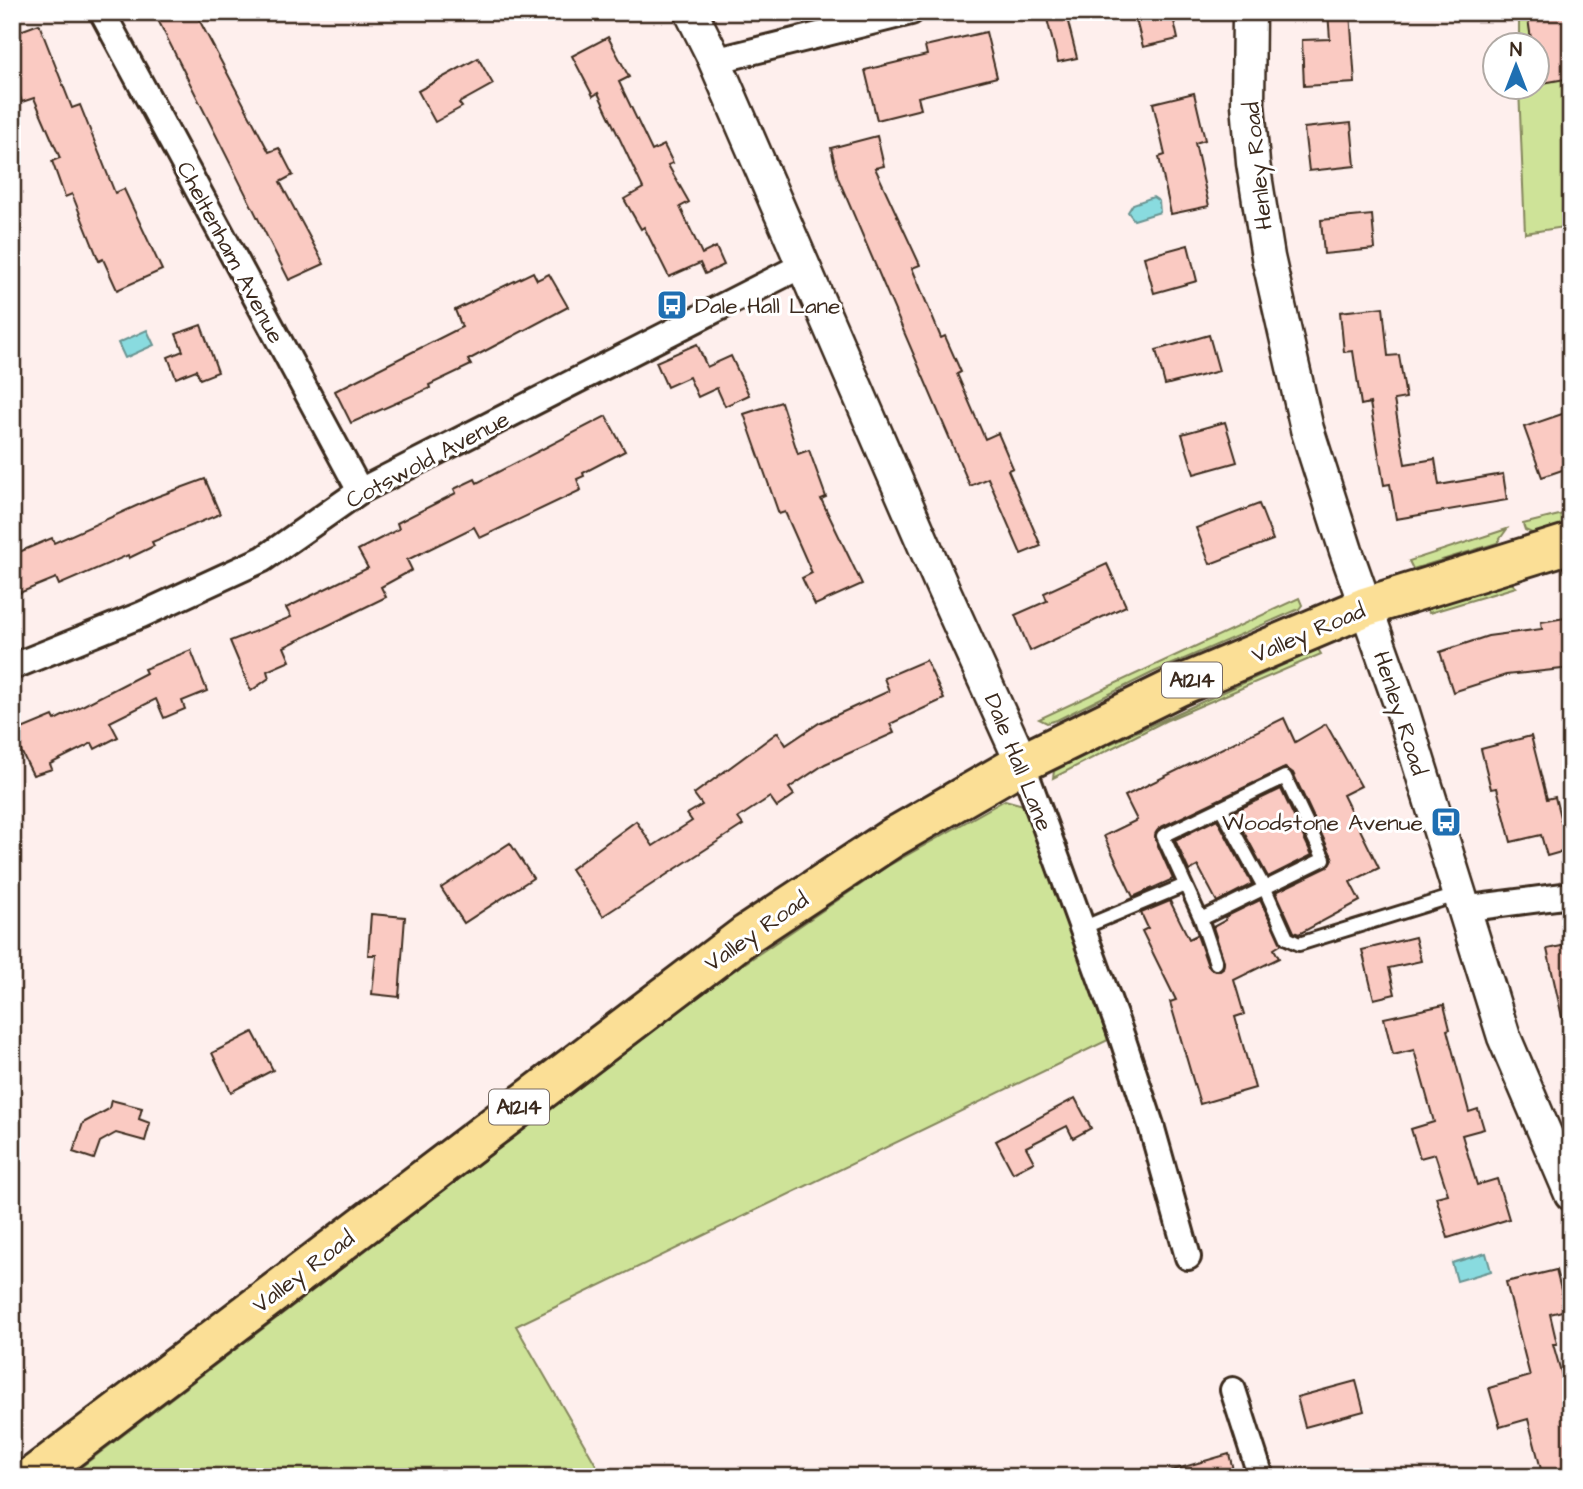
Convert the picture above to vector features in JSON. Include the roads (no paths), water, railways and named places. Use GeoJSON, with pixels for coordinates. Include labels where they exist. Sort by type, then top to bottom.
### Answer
{"type":"FeatureCollection","features":[{"type":"Feature","properties":{"kind":"main road","name":"Valley Road"},"geometry":{"type":"LineString","coordinates":[[32,1477],[747,934],[892,838],[1022,763],[1179,686],[1365,607],[1571,543]]}},
{"type":"Feature","properties":{"kind":"street","name":"Cheltenham Avenue"},"geometry":{"type":"LineString","coordinates":[[102,12],[360,491]]}},
{"type":"Feature","properties":{"kind":"street","name":"Dale Hall Lane"},"geometry":{"type":"LineString","coordinates":[[691,12],[715,61],[1022,763],[1151,1125],[1188,1257]]}},
{"type":"Feature","properties":{"kind":"street"},"geometry":{"type":"LineString","coordinates":[[715,61],[911,12]]}},
{"type":"Feature","properties":{"kind":"street","name":"Henley Road"},"geometry":{"type":"LineString","coordinates":[[1249,12],[1250,128],[1268,257],[1307,429],[1365,607],[1402,709],[1504,1037],[1571,1194]]}},
{"type":"Feature","properties":{"kind":"street","name":"Cotswold Avenue"},"geometry":{"type":"LineString","coordinates":[[12,667],[141,615],[263,559],[360,491],[803,265]]}},
{"type":"Feature","properties":{"kind":"street"},"geometry":{"type":"LineString","coordinates":[[1460,902],[1571,895]]}},
{"type":"Feature","properties":{"kind":"street"},"geometry":{"type":"LineString","coordinates":[[1233,1390],[1261,1477]]}},
{"type":"Feature","properties":{"kind":"lane"},"geometry":{"type":"LineString","coordinates":[[1202,919],[1324,859],[1285,777],[1163,836],[1202,919],[1216,963]]}},
{"type":"Feature","properties":{"kind":"lane"},"geometry":{"type":"LineString","coordinates":[[1221,808],[1265,889],[1287,938],[1298,944],[1460,902]]}},
{"type":"Feature","properties":{"kind":"lane"},"geometry":{"type":"LineString","coordinates":[[1082,928],[1185,885]]}},
{"type":"Feature","properties":{"kind":"water"},"geometry":{"type":"Polygon","coordinates":[[[1153,197],[1159,201],[1160,212],[1134,220],[1128,212],[1133,204],[1153,197]]]}},
{"type":"Feature","properties":{"kind":"water"},"geometry":{"type":"Polygon","coordinates":[[[147,330],[154,345],[125,358],[118,343],[147,330]]]}},
{"type":"Feature","properties":{"kind":"water"},"geometry":{"type":"Polygon","coordinates":[[[1486,1253],[1491,1271],[1457,1281],[1452,1263],[1486,1253]]]}},
{"type":"Feature","properties":{"kind":"place","name":"Dale Hall Lane"},"geometry":{"type":"Point","coordinates":[672,305]}},
{"type":"Feature","properties":{"kind":"place","name":"Woodstone Avenue"},"geometry":{"type":"Point","coordinates":[1446,822]}}]}
